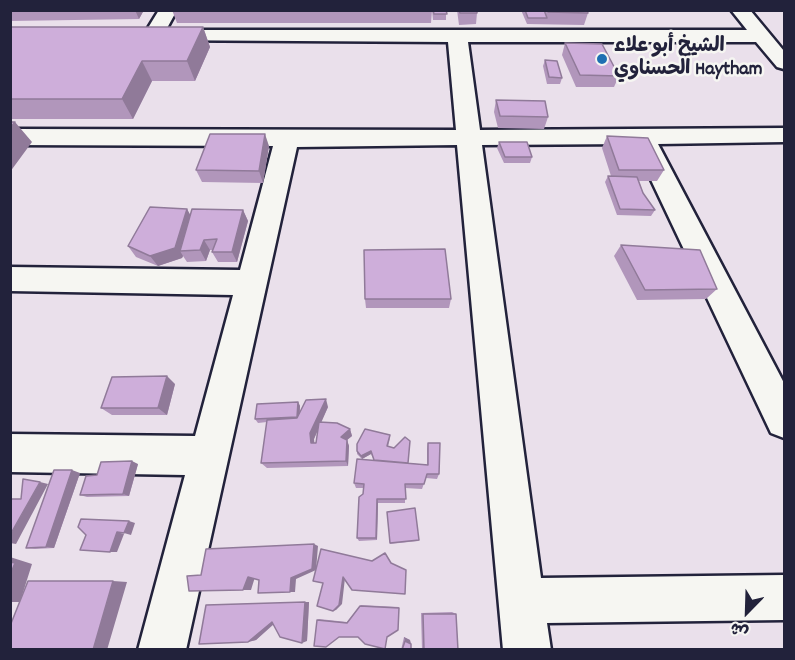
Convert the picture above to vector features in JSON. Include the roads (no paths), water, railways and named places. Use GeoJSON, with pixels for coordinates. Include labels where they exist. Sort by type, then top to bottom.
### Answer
{"type":"FeatureCollection","features":[{"type":"Feature","properties":{"kind":"street"},"geometry":{"type":"LineString","coordinates":[[153,36],[168,10]]}},
{"type":"Feature","properties":{"kind":"street"},"geometry":{"type":"LineString","coordinates":[[740,10],[784,63]]}},
{"type":"Feature","properties":{"kind":"street"},"geometry":{"type":"LineString","coordinates":[[762,10],[784,35]]}},
{"type":"Feature","properties":{"kind":"street"},"geometry":{"type":"LineString","coordinates":[[129,36],[457,36],[591,27],[762,36]]}},
{"type":"Feature","properties":{"kind":"street"},"geometry":{"type":"LineString","coordinates":[[457,36],[527,650]]}},
{"type":"Feature","properties":{"kind":"street"},"geometry":{"type":"LineString","coordinates":[[10,137],[287,139],[784,135]]}},
{"type":"Feature","properties":{"kind":"street"},"geometry":{"type":"LineString","coordinates":[[642,136],[784,420]]}},
{"type":"Feature","properties":{"kind":"street"},"geometry":{"type":"LineString","coordinates":[[162,650],[287,139]]}},
{"type":"Feature","properties":{"kind":"street"},"geometry":{"type":"LineString","coordinates":[[10,279],[251,283]]}},
{"type":"Feature","properties":{"kind":"street"},"geometry":{"type":"LineString","coordinates":[[10,453],[209,456]]}},
{"type":"Feature","properties":{"kind":"street"},"geometry":{"type":"LineString","coordinates":[[521,601],[784,598]]}},
{"type":"Feature","properties":{"kind":"place","name":"الشيخ أبو علاء الحسناوي Haytham"},"geometry":{"type":"Point","coordinates":[602,59]}}]}
